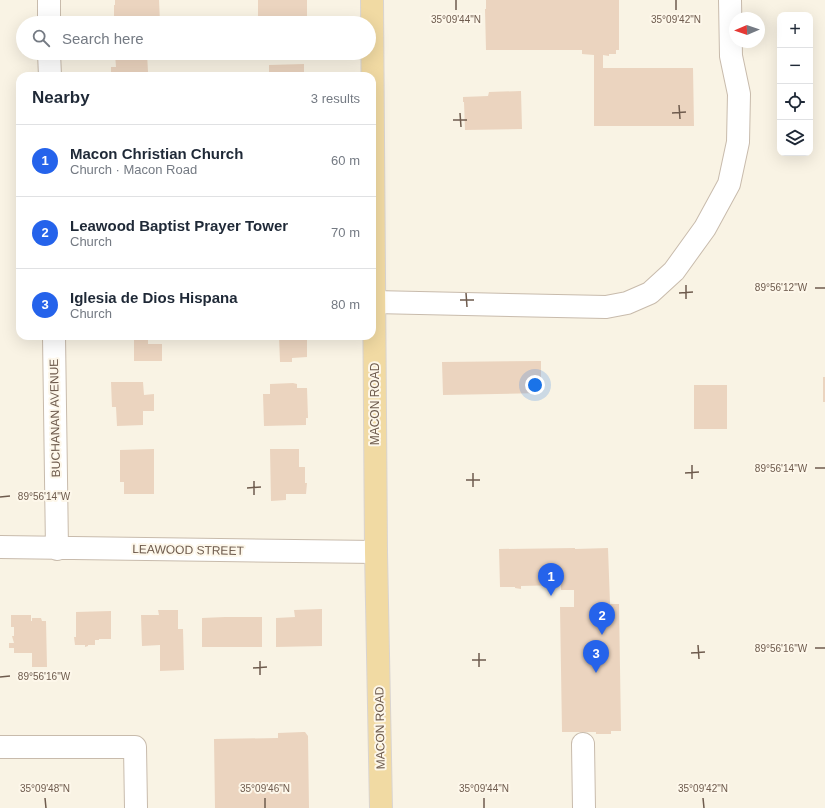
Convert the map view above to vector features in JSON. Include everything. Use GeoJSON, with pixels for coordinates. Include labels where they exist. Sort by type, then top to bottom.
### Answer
{"type":"FeatureCollection","features":[{"type":"Feature","properties":{"kind":"main road","name":"MACON ROAD"},"geometry":{"type":"LineString","coordinates":[[372,0],[372,16]]}},
{"type":"Feature","properties":{"kind":"main road","name":"MACON ROAD"},"geometry":{"type":"LineString","coordinates":[[372,60],[372,72]]}},
{"type":"Feature","properties":{"kind":"main road","name":"MACON ROAD"},"geometry":{"type":"LineString","coordinates":[[374,340],[376,552],[381,808]]}},
{"type":"Feature","properties":{"kind":"street"},"geometry":{"type":"LineString","coordinates":[[49,0],[49,16]]}},
{"type":"Feature","properties":{"kind":"street"},"geometry":{"type":"LineString","coordinates":[[376,302],[606,307],[627,303],[650,294],[674,271],[705,228],[729,184],[738,142],[739,94],[732,56],[730,0]]}},
{"type":"Feature","properties":{"kind":"street"},"geometry":{"type":"LineString","coordinates":[[49,60],[50,72]]}},
{"type":"Feature","properties":{"kind":"street","name":"BUCHANAN AVENUE"},"geometry":{"type":"LineString","coordinates":[[54,340],[57,549]]}},
{"type":"Feature","properties":{"kind":"street","name":"LEAWOOD STREET"},"geometry":{"type":"LineString","coordinates":[[0,547],[57,549],[376,552]]}},
{"type":"Feature","properties":{"kind":"street"},"geometry":{"type":"LineString","coordinates":[[583,744],[584,808]]}},
{"type":"Feature","properties":{"kind":"street"},"geometry":{"type":"LineString","coordinates":[[0,747],[135,747],[136,808]]}},
{"type":"Feature","properties":{"kind":"building"},"geometry":{"type":"Polygon","coordinates":[[[115,0],[159,0],[160,16],[114,16],[115,0]]]}},
{"type":"Feature","properties":{"kind":"building"},"geometry":{"type":"Polygon","coordinates":[[[258,0],[307,0],[307,16],[258,16],[258,0]]]}},
{"type":"Feature","properties":{"kind":"building"},"geometry":{"type":"Polygon","coordinates":[[[486,0],[619,0],[619,50],[616,50],[616,54],[609,54],[609,56],[603,55],[603,68],[693,68],[694,126],[594,126],[594,55],[582,54],[582,50],[486,50],[486,0]]]}},
{"type":"Feature","properties":{"kind":"building"},"geometry":{"type":"Polygon","coordinates":[[[115,60],[147,60],[148,72],[111,72],[111,67],[116,67],[115,60]]]}},
{"type":"Feature","properties":{"kind":"building"},"geometry":{"type":"Polygon","coordinates":[[[304,64],[304,72],[269,72],[269,65],[304,64]]]}},
{"type":"Feature","properties":{"kind":"building"},"geometry":{"type":"Polygon","coordinates":[[[521,91],[522,129],[465,130],[463,97],[488,96],[489,92],[521,91]]]}},
{"type":"Feature","properties":{"kind":"building"},"geometry":{"type":"Polygon","coordinates":[[[134,340],[148,340],[148,344],[162,344],[162,361],[134,361],[134,340]]]}},
{"type":"Feature","properties":{"kind":"building"},"geometry":{"type":"Polygon","coordinates":[[[279,340],[307,340],[307,357],[292,358],[292,362],[280,362],[279,340]]]}},
{"type":"Feature","properties":{"kind":"building"},"geometry":{"type":"Polygon","coordinates":[[[541,361],[541,393],[443,395],[442,362],[541,361]]]}},
{"type":"Feature","properties":{"kind":"building"},"geometry":{"type":"Polygon","coordinates":[[[823,377],[825,377],[825,402],[823,402],[823,377]]]}},
{"type":"Feature","properties":{"kind":"building"},"geometry":{"type":"Polygon","coordinates":[[[111,382],[143,382],[144,395],[154,394],[154,411],[143,411],[143,425],[117,426],[116,407],[112,407],[111,382]]]}},
{"type":"Feature","properties":{"kind":"building"},"geometry":{"type":"Polygon","coordinates":[[[270,384],[297,384],[297,388],[307,388],[308,418],[306,418],[306,425],[264,426],[263,394],[270,394],[270,384]]]}},
{"type":"Feature","properties":{"kind":"building"},"geometry":{"type":"Polygon","coordinates":[[[694,385],[727,385],[727,429],[694,429],[694,385]]]}},
{"type":"Feature","properties":{"kind":"building"},"geometry":{"type":"Polygon","coordinates":[[[154,449],[154,494],[124,494],[124,482],[120,482],[120,450],[154,449]]]}},
{"type":"Feature","properties":{"kind":"building"},"geometry":{"type":"Polygon","coordinates":[[[270,449],[299,449],[299,467],[305,467],[305,483],[307,483],[306,494],[286,494],[286,500],[271,501],[270,449]]]}},
{"type":"Feature","properties":{"kind":"building"},"geometry":{"type":"Polygon","coordinates":[[[608,548],[610,604],[619,604],[621,731],[611,731],[611,734],[596,734],[596,732],[562,732],[560,607],[574,607],[574,590],[561,590],[561,585],[521,586],[521,589],[515,587],[500,587],[499,549],[608,548]]]}},
{"type":"Feature","properties":{"kind":"building"},"geometry":{"type":"Polygon","coordinates":[[[322,609],[322,646],[276,647],[276,618],[295,617],[294,610],[322,609]]]}},
{"type":"Feature","properties":{"kind":"building"},"geometry":{"type":"Polygon","coordinates":[[[158,610],[178,610],[178,629],[183,629],[184,670],[160,671],[160,645],[142,646],[141,615],[159,615],[158,610]]]}},
{"type":"Feature","properties":{"kind":"building"},"geometry":{"type":"Polygon","coordinates":[[[111,611],[111,639],[95,640],[95,645],[88,645],[85,647],[85,645],[75,645],[74,637],[76,637],[76,612],[111,611]]]}},
{"type":"Feature","properties":{"kind":"building"},"geometry":{"type":"Polygon","coordinates":[[[11,615],[31,615],[31,621],[32,618],[41,618],[42,621],[46,621],[47,667],[32,667],[32,653],[14,653],[14,648],[9,648],[9,643],[14,643],[12,636],[14,636],[14,627],[11,627],[11,615]]]}},
{"type":"Feature","properties":{"kind":"building"},"geometry":{"type":"Polygon","coordinates":[[[262,617],[262,647],[202,647],[202,618],[262,617]]]}},
{"type":"Feature","properties":{"kind":"building"},"geometry":{"type":"Polygon","coordinates":[[[305,732],[308,736],[309,808],[215,808],[214,739],[278,738],[278,733],[305,732]]]}},
{"type":"Feature","properties":{"kind":"place","name":"Macon Christian Church"},"geometry":{"type":"Point","coordinates":[551,596]}},
{"type":"Feature","properties":{"kind":"place","name":"Leawood Baptist Prayer Tower"},"geometry":{"type":"Point","coordinates":[602,635]}},
{"type":"Feature","properties":{"kind":"place","name":"Iglesia de Dios Hispana"},"geometry":{"type":"Point","coordinates":[596,673]}}]}
